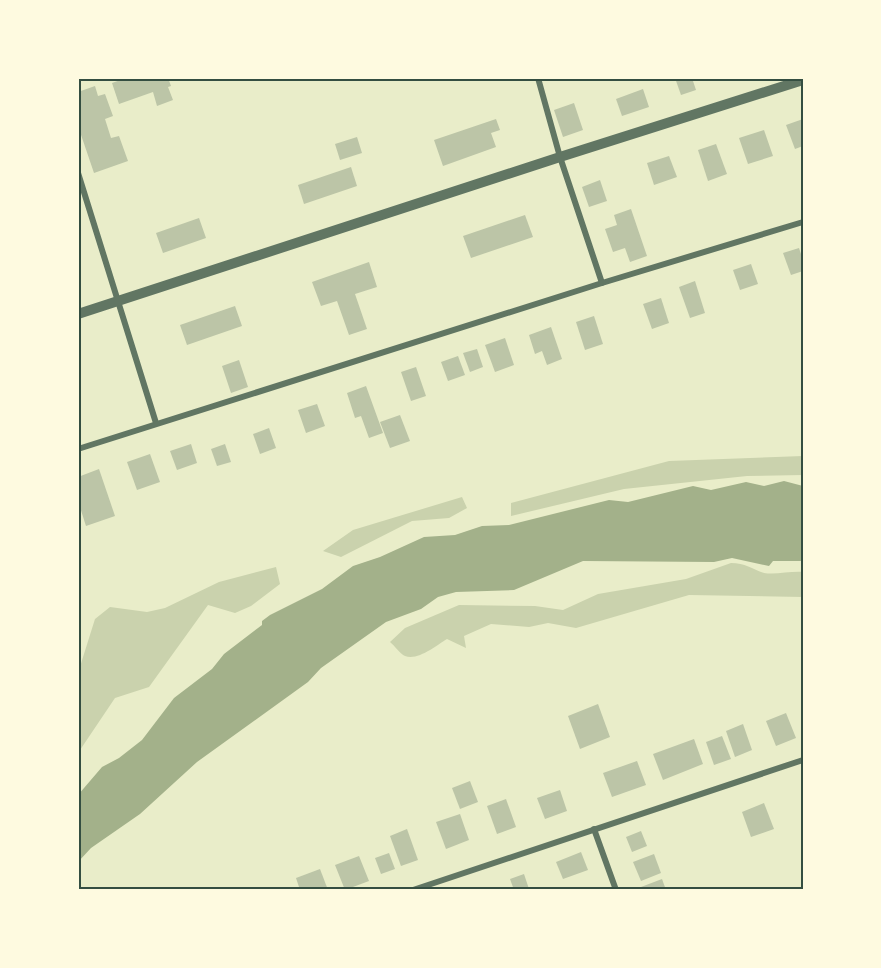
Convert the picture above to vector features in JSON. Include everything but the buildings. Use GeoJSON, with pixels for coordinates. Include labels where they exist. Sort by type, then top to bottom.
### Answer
{"type":"FeatureCollection","features":[{"type":"Feature","properties":{"kind":"street"},"geometry":{"type":"LineString","coordinates":[[538,78],[560,157],[602,283]]}},
{"type":"Feature","properties":{"kind":"street"},"geometry":{"type":"LineString","coordinates":[[78,314],[803,80]]}},
{"type":"Feature","properties":{"kind":"street"},"geometry":{"type":"LineString","coordinates":[[78,173],[156,423]]}},
{"type":"Feature","properties":{"kind":"street"},"geometry":{"type":"LineString","coordinates":[[78,448],[803,222]]}},
{"type":"Feature","properties":{"kind":"street"},"geometry":{"type":"LineString","coordinates":[[413,890],[803,760]]}},
{"type":"Feature","properties":{"kind":"street"},"geometry":{"type":"LineString","coordinates":[[594,829],[616,890]]}},
{"type":"Feature","properties":{"kind":"shaded area"},"geometry":{"type":"Polygon","coordinates":[[[803,456],[803,475],[747,476],[624,489],[511,516],[511,503],[669,461],[803,456]]]}},
{"type":"Feature","properties":{"kind":"shaded area"},"geometry":{"type":"Polygon","coordinates":[[[784,481],[803,486],[803,561],[773,561],[769,566],[732,558],[714,562],[583,561],[514,590],[456,592],[438,597],[421,609],[386,622],[321,668],[308,682],[197,762],[140,814],[91,848],[78,862],[78,795],[102,767],[119,758],[142,740],[174,698],[212,669],[224,654],[262,625],[262,621],[322,589],[353,566],[380,557],[424,537],[455,535],[482,526],[509,525],[609,500],[628,502],[693,486],[711,490],[746,482],[764,486],[784,481]]]}},
{"type":"Feature","properties":{"kind":"shaded area"},"geometry":{"type":"Polygon","coordinates":[[[462,497],[467,508],[449,518],[412,521],[341,557],[323,551],[353,530],[462,497]]]}},
{"type":"Feature","properties":{"kind":"shaded area"},"geometry":{"type":"Polygon","coordinates":[[[731,563],[744,565],[764,573],[803,572],[803,597],[689,595],[576,628],[548,623],[529,627],[491,624],[464,636],[466,648],[447,639],[427,652],[410,657],[403,655],[390,642],[405,628],[459,605],[535,606],[563,610],[598,594],[686,579],[731,563]]]}},
{"type":"Feature","properties":{"kind":"shaded area"},"geometry":{"type":"Polygon","coordinates":[[[276,567],[280,584],[251,606],[235,613],[208,605],[149,687],[115,698],[78,753],[78,673],[95,619],[110,607],[147,612],[165,608],[219,582],[276,567]]]}}]}
